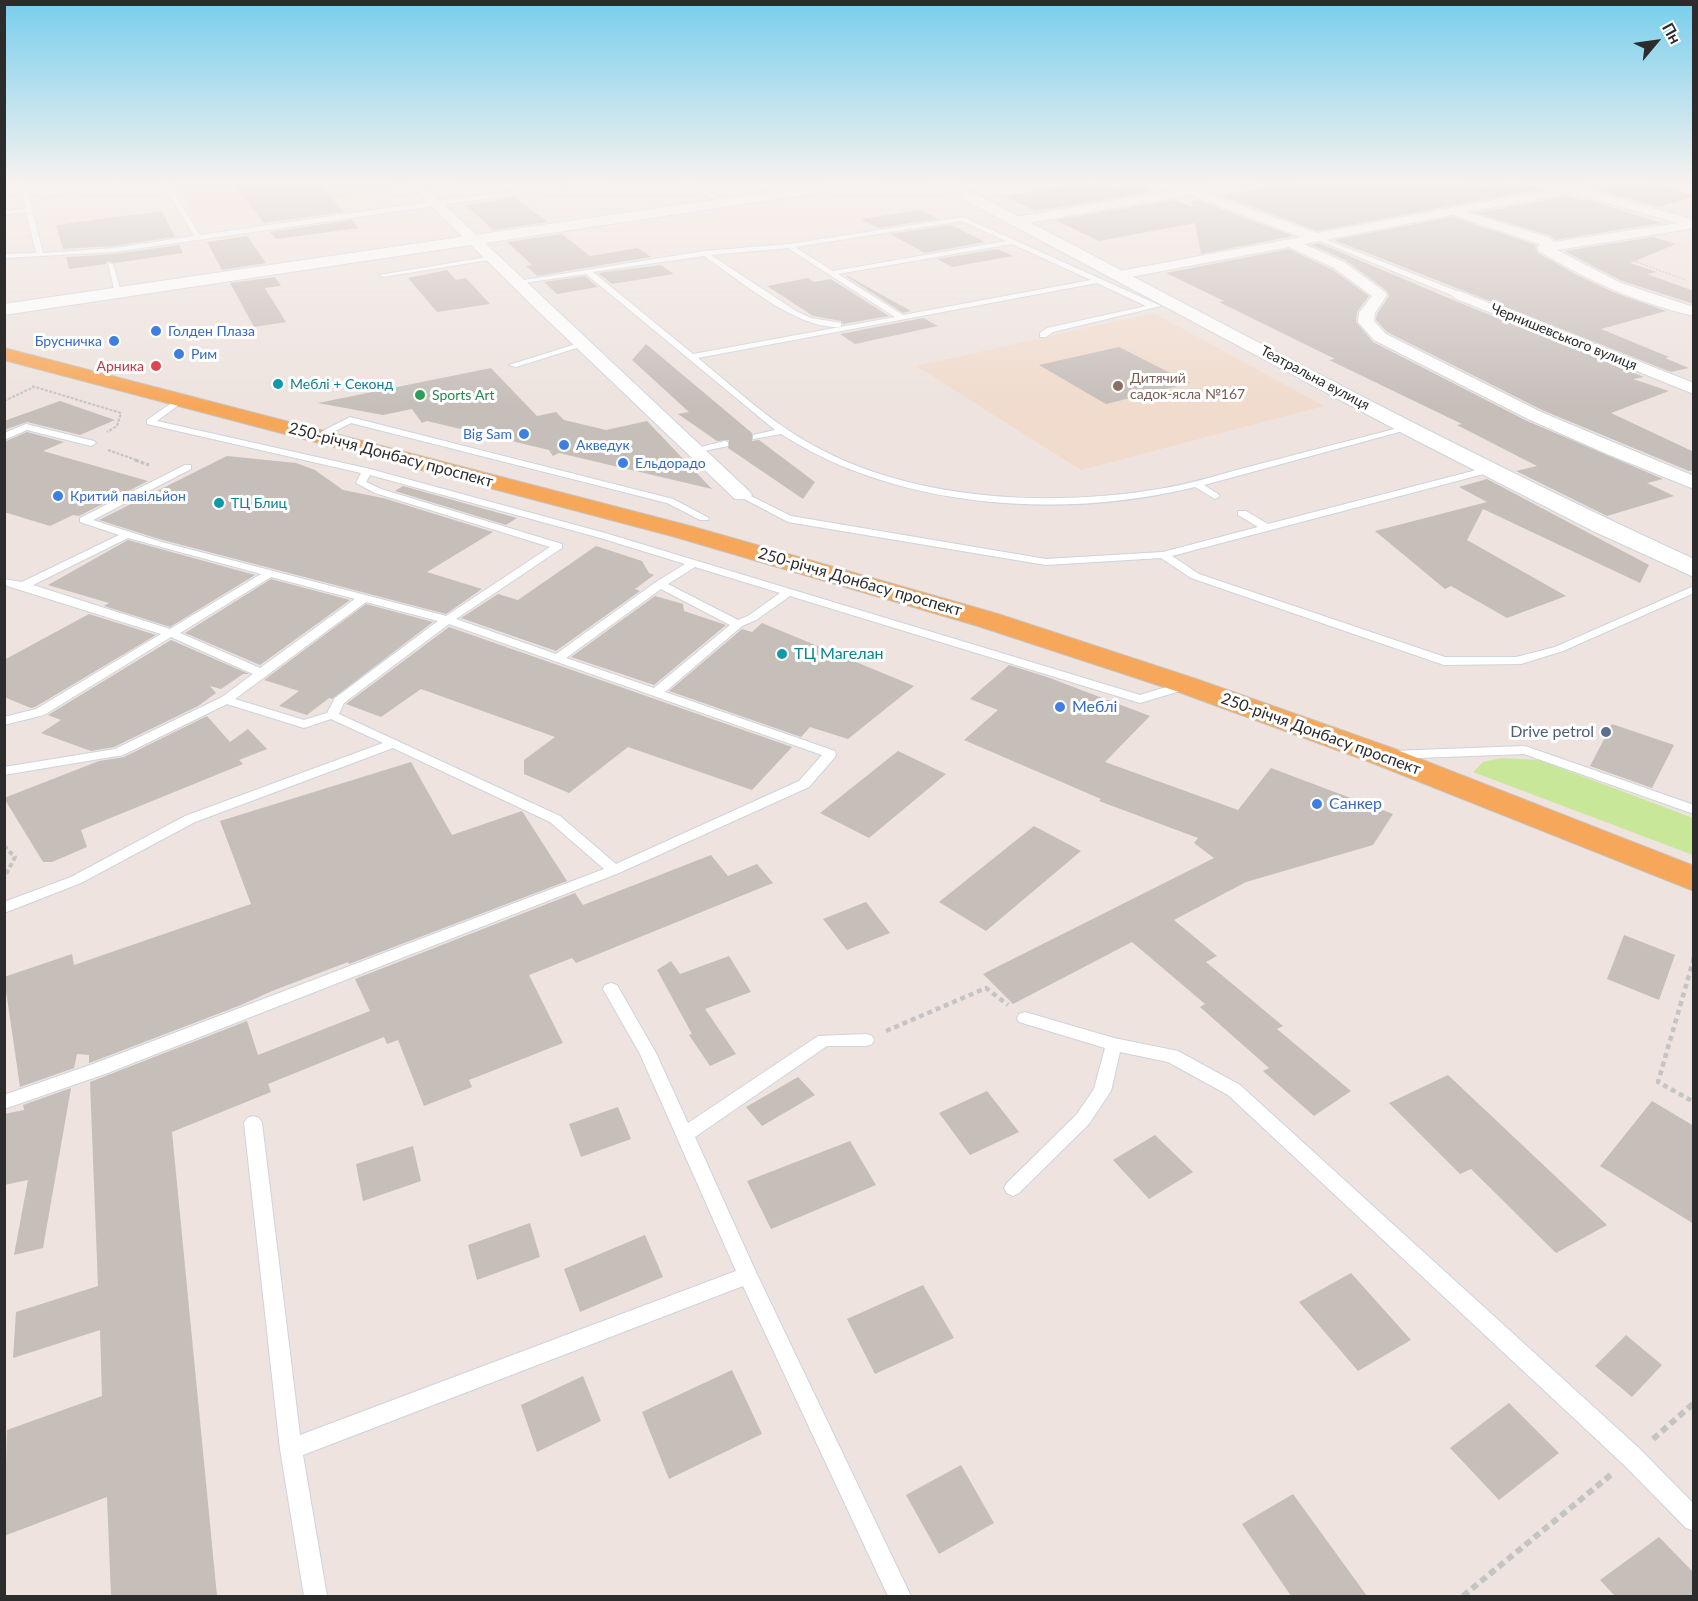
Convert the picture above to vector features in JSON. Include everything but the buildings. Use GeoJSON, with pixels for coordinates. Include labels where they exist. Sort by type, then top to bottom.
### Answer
{"type":"FeatureCollection","features":[{"type":"Feature","properties":{"kind":"main road","name":"250-річчя Донбасу проспект"},"geometry":{"type":"LineString","coordinates":[[4,354],[681,531],[988,620],[1186,685],[1381,755],[1694,879]]}},
{"type":"Feature","properties":{"kind":"street"},"geometry":{"type":"LineString","coordinates":[[4,310],[369,256]]}},
{"type":"Feature","properties":{"kind":"street"},"geometry":{"type":"LineString","coordinates":[[491,256],[742,495]]}},
{"type":"Feature","properties":{"kind":"street","name":"Театральна вулиця"},"geometry":{"type":"LineString","coordinates":[[1074,256],[1120,275],[1163,305],[1602,526],[1694,569]]}},
{"type":"Feature","properties":{"kind":"street"},"geometry":{"type":"LineString","coordinates":[[1120,275],[1228,256]]}},
{"type":"Feature","properties":{"kind":"street"},"geometry":{"type":"LineString","coordinates":[[1319,256],[1339,265],[1380,295],[1367,313],[1366,322],[1380,337],[1503,400],[1628,457],[1694,483]]}},
{"type":"Feature","properties":{"kind":"street"},"geometry":{"type":"LineString","coordinates":[[1558,256],[1632,294],[1694,312]]}},
{"type":"Feature","properties":{"kind":"street","name":"Чернишевського вулиця"},"geometry":{"type":"LineString","coordinates":[[1459,295],[1694,389]]}},
{"type":"Feature","properties":{"kind":"lane"},"geometry":{"type":"LineString","coordinates":[[64,256],[114,256]]}},
{"type":"Feature","properties":{"kind":"lane"},"geometry":{"type":"LineString","coordinates":[[516,282],[692,256]]}},
{"type":"Feature","properties":{"kind":"lane"},"geometry":{"type":"LineString","coordinates":[[707,256],[793,313],[809,320],[833,325],[862,324]]}},
{"type":"Feature","properties":{"kind":"lane"},"geometry":{"type":"LineString","coordinates":[[804,256],[900,317]]}},
{"type":"Feature","properties":{"kind":"lane"},"geometry":{"type":"LineString","coordinates":[[832,273],[907,256]]}},
{"type":"Feature","properties":{"kind":"lane"},"geometry":{"type":"LineString","coordinates":[[1056,256],[1099,281],[1163,305]]}},
{"type":"Feature","properties":{"kind":"lane","name":"Чернишевського вулиця"},"geometry":{"type":"LineString","coordinates":[[1361,256],[1459,295]]}},
{"type":"Feature","properties":{"kind":"lane"},"geometry":{"type":"LineString","coordinates":[[108,257],[119,293]]}},
{"type":"Feature","properties":{"kind":"lane"},"geometry":{"type":"LineString","coordinates":[[383,275],[493,258]]}},
{"type":"Feature","properties":{"kind":"lane"},"geometry":{"type":"LineString","coordinates":[[587,271],[782,431],[815,452],[856,470],[909,484],[966,495],[1029,500],[1091,500],[1147,494],[1196,484],[1410,428]]}},
{"type":"Feature","properties":{"kind":"lane"},"geometry":{"type":"LineString","coordinates":[[692,357],[1099,281]]}},
{"type":"Feature","properties":{"kind":"lane"},"geometry":{"type":"LineString","coordinates":[[1043,336],[1050,330],[1163,305]]}},
{"type":"Feature","properties":{"kind":"lane"},"geometry":{"type":"LineString","coordinates":[[513,365],[582,345]]}},
{"type":"Feature","properties":{"kind":"lane"},"geometry":{"type":"LineString","coordinates":[[180,401],[150,422],[367,471],[601,535],[1140,699],[1186,685]]}},
{"type":"Feature","properties":{"kind":"lane"},"geometry":{"type":"LineString","coordinates":[[318,436],[350,420],[670,501],[704,518]]}},
{"type":"Feature","properties":{"kind":"lane"},"geometry":{"type":"LineString","coordinates":[[4,437],[26,427],[92,443]]}},
{"type":"Feature","properties":{"kind":"lane"},"geometry":{"type":"LineString","coordinates":[[756,437],[782,431]]}},
{"type":"Feature","properties":{"kind":"lane"},"geometry":{"type":"LineString","coordinates":[[694,450],[725,444]]}},
{"type":"Feature","properties":{"kind":"lane"},"geometry":{"type":"LineString","coordinates":[[4,1102],[110,1065],[614,870],[804,784],[830,754],[448,620],[128,534],[84,520],[188,467]]}},
{"type":"Feature","properties":{"kind":"lane"},"geometry":{"type":"LineString","coordinates":[[742,495],[789,519],[1046,562],[1163,555],[1492,469]]}},
{"type":"Feature","properties":{"kind":"lane"},"geometry":{"type":"LineString","coordinates":[[332,716],[339,701],[448,620],[558,546],[378,491],[361,483],[367,471]]}},
{"type":"Feature","properties":{"kind":"lane"},"geometry":{"type":"LineString","coordinates":[[1196,484],[1215,496]]}},
{"type":"Feature","properties":{"kind":"lane"},"geometry":{"type":"LineString","coordinates":[[1242,513],[1265,527]]}},
{"type":"Feature","properties":{"kind":"lane"},"geometry":{"type":"LineString","coordinates":[[23,586],[128,534]]}},
{"type":"Feature","properties":{"kind":"lane"},"geometry":{"type":"LineString","coordinates":[[1163,555],[1195,576],[1444,662],[1517,661],[1559,649],[1694,589]]}},
{"type":"Feature","properties":{"kind":"lane"},"geometry":{"type":"LineString","coordinates":[[558,658],[660,584],[693,563]]}},
{"type":"Feature","properties":{"kind":"lane"},"geometry":{"type":"LineString","coordinates":[[4,721],[40,712],[270,573]]}},
{"type":"Feature","properties":{"kind":"lane"},"geometry":{"type":"LineString","coordinates":[[4,582],[171,633],[261,673]]}},
{"type":"Feature","properties":{"kind":"lane"},"geometry":{"type":"LineString","coordinates":[[660,584],[738,624]]}},
{"type":"Feature","properties":{"kind":"lane"},"geometry":{"type":"LineString","coordinates":[[656,693],[738,624],[752,618],[789,592]]}},
{"type":"Feature","properties":{"kind":"lane"},"geometry":{"type":"LineString","coordinates":[[4,771],[118,752],[226,700],[364,598]]}},
{"type":"Feature","properties":{"kind":"lane"},"geometry":{"type":"LineString","coordinates":[[226,700],[304,724],[332,716],[555,819],[614,870]]}},
{"type":"Feature","properties":{"kind":"lane"},"geometry":{"type":"LineString","coordinates":[[4,908],[76,880],[190,819],[393,744]]}},
{"type":"Feature","properties":{"kind":"lane"},"geometry":{"type":"LineString","coordinates":[[1381,755],[1525,750],[1694,810]]}},
{"type":"Feature","properties":{"kind":"lane"},"geometry":{"type":"LineString","coordinates":[[611,989],[648,1053],[748,1275],[900,1596]]}},
{"type":"Feature","properties":{"kind":"lane"},"geometry":{"type":"LineString","coordinates":[[1025,1018],[1114,1044],[1172,1056],[1234,1090],[1632,1457],[1694,1520]]}},
{"type":"Feature","properties":{"kind":"lane"},"geometry":{"type":"LineString","coordinates":[[685,1134],[824,1040],[866,1040]]}},
{"type":"Feature","properties":{"kind":"lane"},"geometry":{"type":"LineString","coordinates":[[1013,1188],[1083,1119],[1102,1091],[1114,1044]]}},
{"type":"Feature","properties":{"kind":"lane"},"geometry":{"type":"LineString","coordinates":[[253,1124],[291,1449],[315,1596]]}},
{"type":"Feature","properties":{"kind":"lane"},"geometry":{"type":"LineString","coordinates":[[291,1449],[748,1275]]}},
{"type":"Feature","properties":{"kind":"path"},"geometry":{"type":"LineString","coordinates":[[1620,256],[1686,280]]}},
{"type":"Feature","properties":{"kind":"path"},"geometry":{"type":"LineString","coordinates":[[33,381],[26,384],[121,413],[117,426],[92,443]]}},
{"type":"Feature","properties":{"kind":"path"},"geometry":{"type":"LineString","coordinates":[[4,401],[35,387]]}},
{"type":"Feature","properties":{"kind":"path"},"geometry":{"type":"LineString","coordinates":[[92,443],[125,458],[153,467]]}},
{"type":"Feature","properties":{"kind":"path"},"geometry":{"type":"LineString","coordinates":[[4,846],[15,857],[4,878]]}},
{"type":"Feature","properties":{"kind":"path"},"geometry":{"type":"LineString","coordinates":[[1694,958],[1658,1082],[1694,1102]]}},
{"type":"Feature","properties":{"kind":"path"},"geometry":{"type":"LineString","coordinates":[[866,1040],[986,988],[1025,1018]]}},
{"type":"Feature","properties":{"kind":"path"},"geometry":{"type":"LineString","coordinates":[[1463,1596],[1694,1403]]}},
{"type":"Feature","properties":{"kind":"shaded area","name":"Дитячий садок-ясла №167"},"geometry":{"type":"Polygon","coordinates":[[[1154,313],[1324,406],[1081,470],[916,366],[1154,313]]]}},
{"type":"Feature","properties":{"kind":"green space"},"geometry":{"type":"Polygon","coordinates":[[[1501,758],[1539,760],[1693,818],[1693,855],[1473,772],[1483,762],[1501,758]]]}},
{"type":"Feature","properties":{"kind":"place","name":"Голден Плаза"},"geometry":{"type":"Point","coordinates":[156,331]}},
{"type":"Feature","properties":{"kind":"place","name":"Брусничка"},"geometry":{"type":"Point","coordinates":[114,341]}},
{"type":"Feature","properties":{"kind":"place","name":"Рим"},"geometry":{"type":"Point","coordinates":[179,354]}},
{"type":"Feature","properties":{"kind":"place","name":"Арника"},"geometry":{"type":"Point","coordinates":[156,366]}},
{"type":"Feature","properties":{"kind":"place","name":"Меблі + Секонд"},"geometry":{"type":"Point","coordinates":[278,384]}},
{"type":"Feature","properties":{"kind":"place","name":"Дитячий садок-ясла №167"},"geometry":{"type":"Point","coordinates":[1118,386]}},
{"type":"Feature","properties":{"kind":"place","name":"Sports Art"},"geometry":{"type":"Point","coordinates":[420,395]}},
{"type":"Feature","properties":{"kind":"place","name":"Big Sam"},"geometry":{"type":"Point","coordinates":[524,434]}},
{"type":"Feature","properties":{"kind":"place","name":"Акведук"},"geometry":{"type":"Point","coordinates":[564,445]}},
{"type":"Feature","properties":{"kind":"place","name":"Ельдорадо"},"geometry":{"type":"Point","coordinates":[623,463]}},
{"type":"Feature","properties":{"kind":"place","name":"Критий павільйон"},"geometry":{"type":"Point","coordinates":[58,496]}},
{"type":"Feature","properties":{"kind":"place","name":"ТЦ Блиц"},"geometry":{"type":"Point","coordinates":[219,503]}},
{"type":"Feature","properties":{"kind":"place","name":"ТЦ Магелан"},"geometry":{"type":"Point","coordinates":[782,654]}},
{"type":"Feature","properties":{"kind":"place","name":"Меблі"},"geometry":{"type":"Point","coordinates":[1060,707]}},
{"type":"Feature","properties":{"kind":"place","name":"Drive petrol"},"geometry":{"type":"Point","coordinates":[1606,732]}},
{"type":"Feature","properties":{"kind":"place","name":"Санкер"},"geometry":{"type":"Point","coordinates":[1317,804]}}]}
